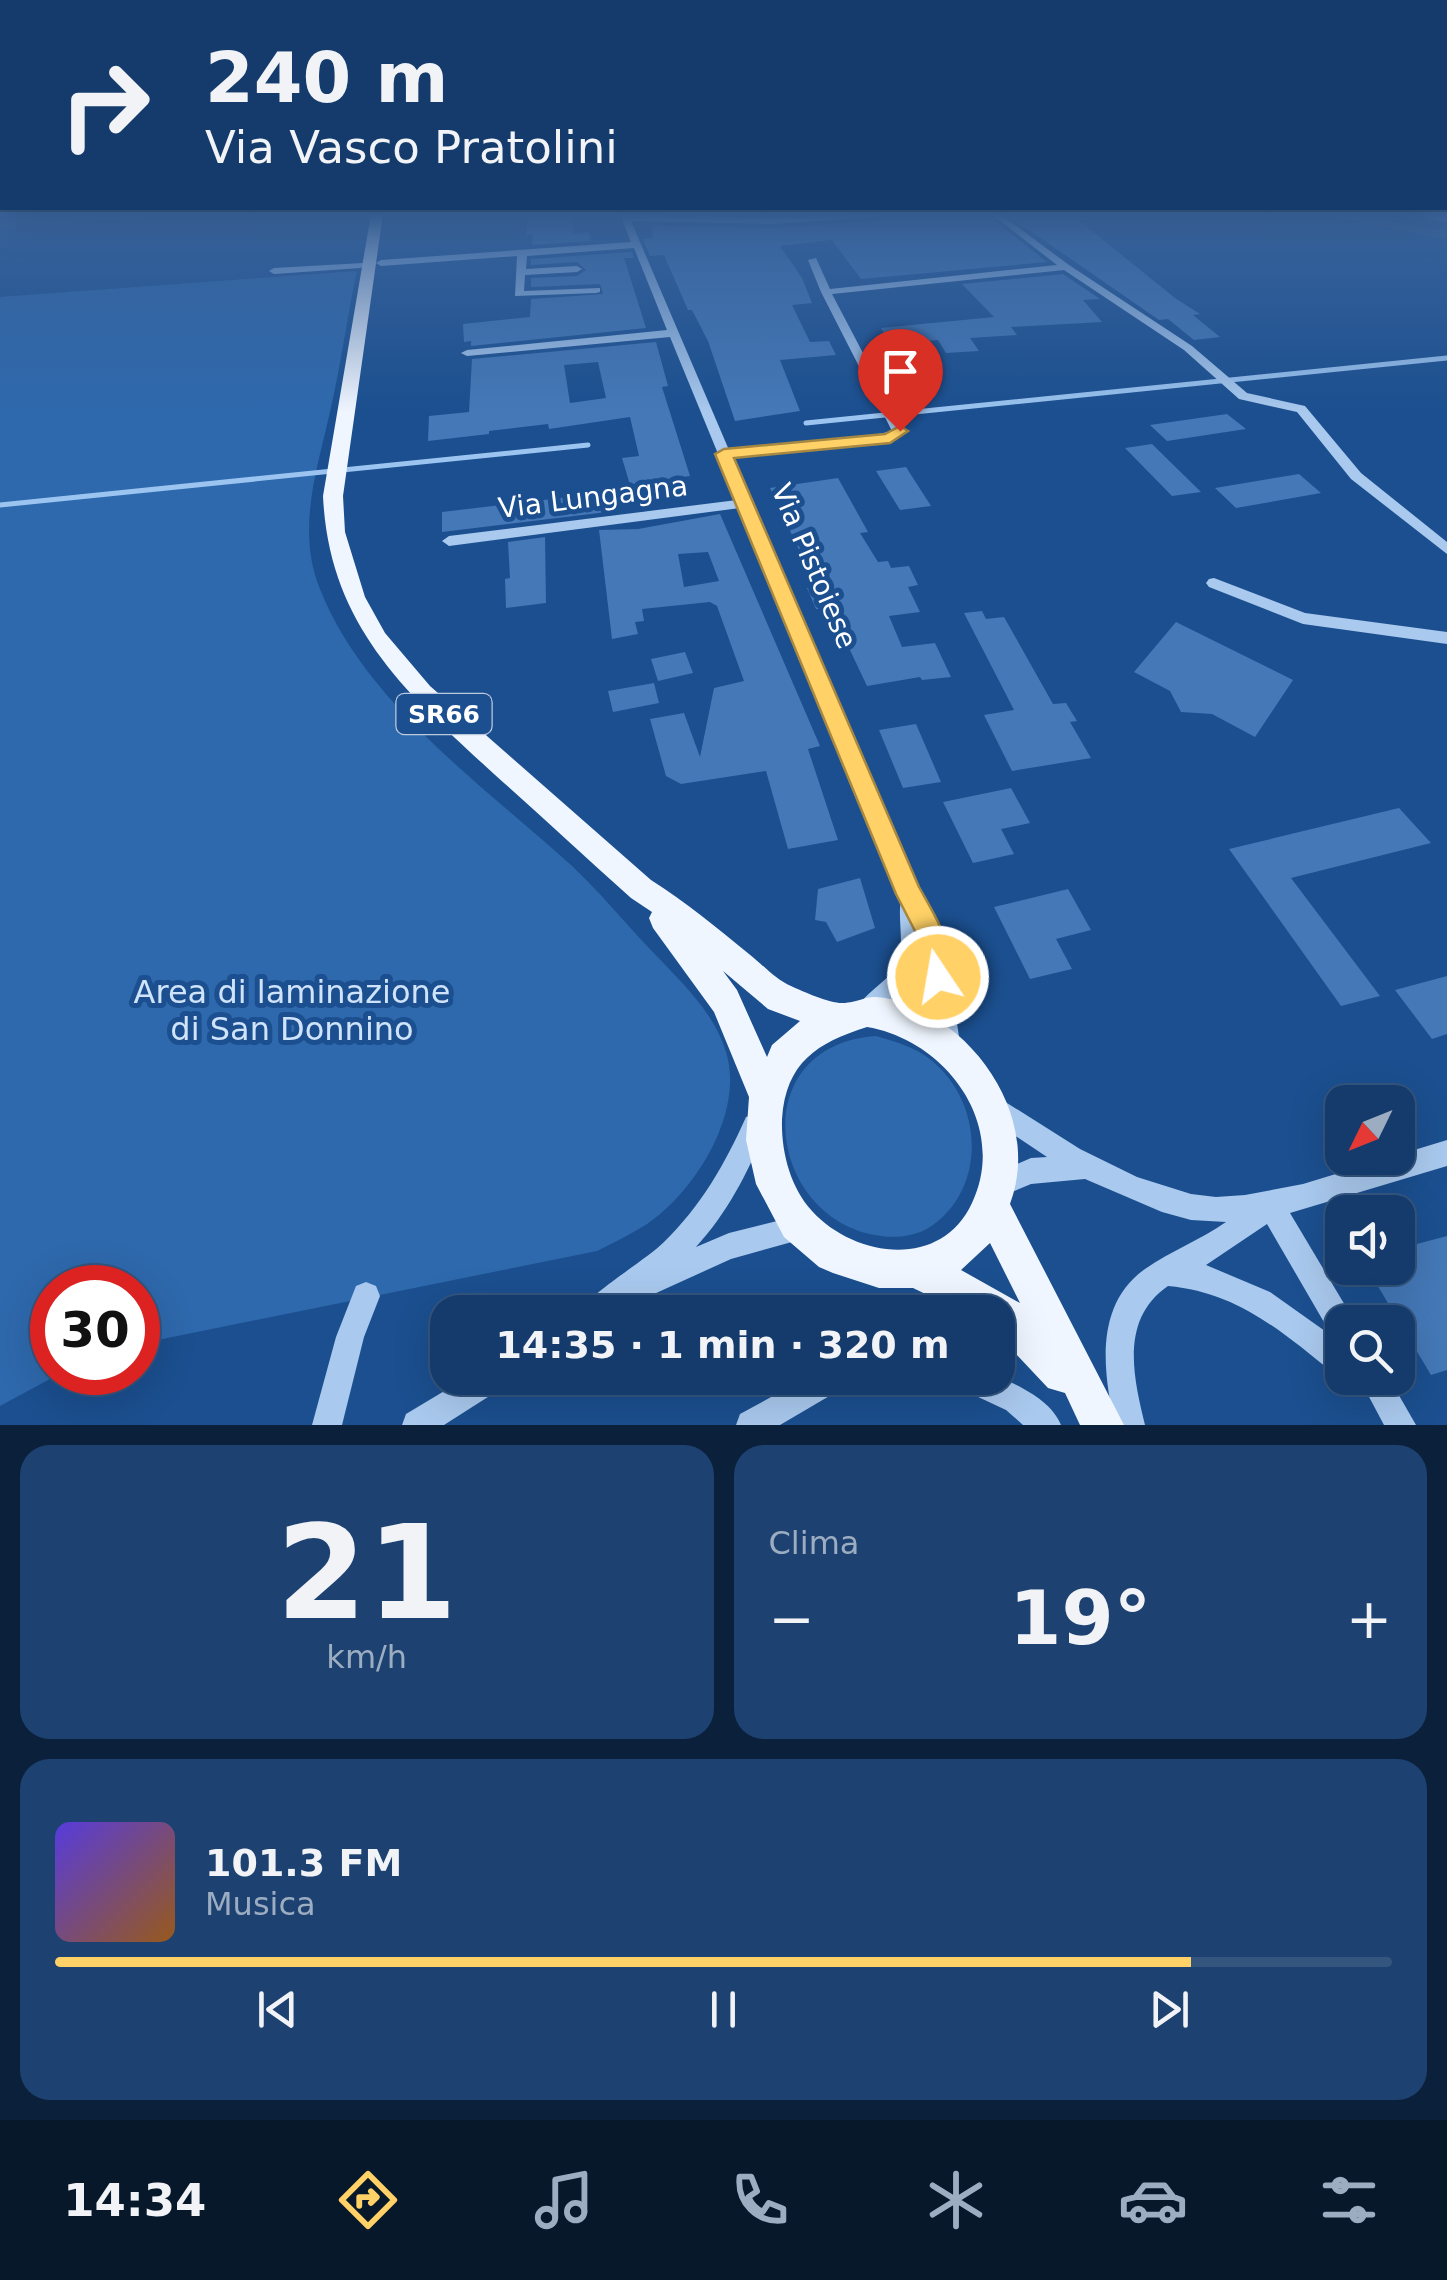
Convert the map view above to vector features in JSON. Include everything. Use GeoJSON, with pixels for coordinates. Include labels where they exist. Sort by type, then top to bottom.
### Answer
{"type":"FeatureCollection","features":[{"type":"Feature","properties":{"kind":"main road","name":"SR66"},"geometry":{"type":"LineString","coordinates":[[366,280],[338,452],[334,532],[363,617],[388,655],[433,704],[641,889],[672,909],[779,998],[851,1014]]}},
{"type":"Feature","properties":{"kind":"main road","name":"SR66"},"geometry":{"type":"LineString","coordinates":[[641,889],[726,1002],[764,1100],[769,1166],[788,1210],[816,1242],[854,1263],[892,1271],[914,1269],[944,1259],[962,1247],[995,1196]]}},
{"type":"Feature","properties":{"kind":"main road","name":"Via Pistoiese"},"geometry":{"type":"LineString","coordinates":[[764,1100],[784,1054],[806,1034],[851,1014],[910,1022],[948,1044],[986,1100],[998,1136],[995,1196],[1110,1422]]}},
{"type":"Feature","properties":{"kind":"main road","name":"SR66"},"geometry":{"type":"LineString","coordinates":[[914,1269],[976,1296],[1015,1320],[1110,1422]]}},
{"type":"Feature","properties":{"kind":"street"},"geometry":{"type":"LineString","coordinates":[[520,280],[519,294],[596,290]]}},
{"type":"Feature","properties":{"kind":"street","name":"Via Pistoiese"},"geometry":{"type":"LineString","coordinates":[[651,280],[934,946],[948,1044]]}},
{"type":"Feature","properties":{"kind":"street"},"geometry":{"type":"LineString","coordinates":[[724,454],[890,438],[900,431],[821,280]]}},
{"type":"Feature","properties":{"kind":"street"},"geometry":{"type":"LineString","coordinates":[[826,292],[936,280]]}},
{"type":"Feature","properties":{"kind":"street"},"geometry":{"type":"LineString","coordinates":[[1087,280],[1168,334],[1241,394],[1291,404],[1311,418],[1356,476],[1447,548]]}},
{"type":"Feature","properties":{"kind":"street"},"geometry":{"type":"LineString","coordinates":[[468,353],[674,334]]}},
{"type":"Feature","properties":{"kind":"street","name":"Via Lungagna"},"geometry":{"type":"LineString","coordinates":[[449,541],[744,503]]}},
{"type":"Feature","properties":{"kind":"street"},"geometry":{"type":"LineString","coordinates":[[1214,583],[1303,618],[1447,638]]}},
{"type":"Feature","properties":{"kind":"street","name":"Via Pistoiese"},"geometry":{"type":"LineString","coordinates":[[851,1014],[896,988],[910,962],[913,936],[909,894]]}},
{"type":"Feature","properties":{"kind":"street"},"geometry":{"type":"LineString","coordinates":[[626,1292],[686,1239],[720,1200],[737,1172],[764,1100]]}},
{"type":"Feature","properties":{"kind":"street"},"geometry":{"type":"LineString","coordinates":[[986,1100],[1016,1123],[1089,1166],[1152,1196],[1188,1208],[1219,1210],[1270,1205],[1447,1153]]}},
{"type":"Feature","properties":{"kind":"street"},"geometry":{"type":"LineString","coordinates":[[995,1196],[1031,1171],[1089,1166]]}},
{"type":"Feature","properties":{"kind":"street"},"geometry":{"type":"LineString","coordinates":[[1110,1422],[1120,1373],[1123,1323],[1137,1294],[1164,1272],[1224,1240],[1270,1205]]}},
{"type":"Feature","properties":{"kind":"street"},"geometry":{"type":"LineString","coordinates":[[1270,1205],[1330,1305]]}},
{"type":"Feature","properties":{"kind":"street"},"geometry":{"type":"LineString","coordinates":[[621,1295],[729,1246],[801,1228]]}},
{"type":"Feature","properties":{"kind":"street"},"geometry":{"type":"LineString","coordinates":[[1164,1272],[1205,1276],[1227,1283],[1325,1350]]}},
{"type":"Feature","properties":{"kind":"street"},"geometry":{"type":"LineString","coordinates":[[327,1425],[350,1336],[366,1296]]}},
{"type":"Feature","properties":{"kind":"street"},"geometry":{"type":"LineString","coordinates":[[417,1425],[465,1395]]}},
{"type":"Feature","properties":{"kind":"street"},"geometry":{"type":"LineString","coordinates":[[752,1425],[803,1395]]}},
{"type":"Feature","properties":{"kind":"street"},"geometry":{"type":"LineString","coordinates":[[1005,1395],[1046,1425]]}},
{"type":"Feature","properties":{"kind":"street"},"geometry":{"type":"LineString","coordinates":[[1383,1395],[1401,1425]]}},
{"type":"Feature","properties":{"kind":"green space","name":"Area di laminazione di San Donnino"},"geometry":{"type":"Polygon","coordinates":[[[227,280],[355,280],[311,500],[310,545],[320,589],[340,630],[397,706],[430,741],[582,876],[704,1009],[726,1052],[730,1076],[722,1125],[711,1150],[681,1194],[644,1226],[597,1251],[160,1340],[160,1265],[30,1265],[30,1390],[0,1406],[0,297],[227,280]]]}},
{"type":"Feature","properties":{"kind":"green space"},"geometry":{"type":"Polygon","coordinates":[[[876,1036],[912,1048],[931,1060],[961,1098],[969,1120],[970,1167],[963,1189],[933,1225],[905,1236],[875,1235],[838,1221],[811,1197],[793,1166],[786,1131],[789,1098],[805,1068],[834,1046],[876,1036]]]}},
{"type":"Feature","properties":{"kind":"building"},"geometry":{"type":"Polygon","coordinates":[[[531,280],[631,280],[646,328],[471,346],[471,341],[464,342],[463,324],[530,317],[531,299],[603,294],[600,284],[531,287],[531,280]]]}},
{"type":"Feature","properties":{"kind":"building"},"geometry":{"type":"Polygon","coordinates":[[[675,280],[803,280],[812,303],[792,305],[810,342],[829,341],[836,355],[780,360],[800,411],[735,421],[708,341],[692,310],[688,310],[675,280]]]}},
{"type":"Feature","properties":{"kind":"building"},"geometry":{"type":"Polygon","coordinates":[[[1073,280],[1100,299],[1083,300],[1102,322],[1011,327],[1017,335],[970,338],[979,351],[946,353],[938,340],[891,344],[881,328],[994,317],[962,284],[1073,280]]]}},
{"type":"Feature","properties":{"kind":"building"},"geometry":{"type":"Polygon","coordinates":[[[1102,280],[1153,280],[1200,314],[1193,315],[1220,337],[1194,340],[1168,319],[1159,320],[1102,280]]]}},
{"type":"Feature","properties":{"kind":"building"},"geometry":{"type":"Polygon","coordinates":[[[656,342],[668,386],[662,387],[690,476],[630,485],[622,458],[639,456],[630,417],[428,441],[429,416],[469,412],[472,359],[656,342]],[[598,362],[564,365],[570,403],[606,398],[598,362]]]}},
{"type":"Feature","properties":{"kind":"building"},"geometry":{"type":"Polygon","coordinates":[[[1227,414],[1246,429],[1167,441],[1150,425],[1227,414]]]}},
{"type":"Feature","properties":{"kind":"building"},"geometry":{"type":"Polygon","coordinates":[[[1152,444],[1201,492],[1172,496],[1125,448],[1152,444]]]}},
{"type":"Feature","properties":{"kind":"building"},"geometry":{"type":"Polygon","coordinates":[[[906,467],[931,506],[900,510],[876,471],[906,467]]]}},
{"type":"Feature","properties":{"kind":"building"},"geometry":{"type":"Polygon","coordinates":[[[1299,474],[1321,493],[1236,508],[1215,488],[1299,474]]]}},
{"type":"Feature","properties":{"kind":"building"},"geometry":{"type":"Polygon","coordinates":[[[838,478],[868,532],[860,533],[878,562],[888,561],[891,568],[909,566],[918,585],[908,587],[920,612],[889,616],[902,647],[935,643],[951,677],[920,677],[867,686],[848,646],[838,648],[823,609],[816,609],[807,588],[816,586],[770,488],[838,478]]]}},
{"type":"Feature","properties":{"kind":"building"},"geometry":{"type":"Polygon","coordinates":[[[610,492],[615,511],[442,532],[442,512],[610,492]]]}},
{"type":"Feature","properties":{"kind":"building"},"geometry":{"type":"Polygon","coordinates":[[[720,514],[820,746],[808,749],[838,840],[788,849],[766,771],[681,784],[666,776],[650,719],[684,713],[700,757],[714,688],[744,681],[717,606],[710,602],[642,609],[644,621],[635,622],[638,634],[612,639],[599,530],[638,529],[720,514]],[[708,552],[678,554],[684,587],[719,581],[708,552]]]}},
{"type":"Feature","properties":{"kind":"building"},"geometry":{"type":"Polygon","coordinates":[[[545,537],[546,603],[506,608],[505,579],[510,578],[508,542],[545,537]]]}},
{"type":"Feature","properties":{"kind":"building"},"geometry":{"type":"Polygon","coordinates":[[[982,611],[986,619],[1004,617],[1053,704],[1066,703],[1077,721],[1070,722],[1091,758],[1012,771],[984,715],[1014,710],[964,613],[982,611]]]}},
{"type":"Feature","properties":{"kind":"building"},"geometry":{"type":"Polygon","coordinates":[[[1176,622],[1293,680],[1255,737],[1212,714],[1181,712],[1170,691],[1134,672],[1176,622]]]}},
{"type":"Feature","properties":{"kind":"building"},"geometry":{"type":"Polygon","coordinates":[[[685,652],[693,673],[658,681],[651,659],[685,652]]]}},
{"type":"Feature","properties":{"kind":"building"},"geometry":{"type":"Polygon","coordinates":[[[654,683],[659,703],[613,712],[608,691],[654,683]]]}},
{"type":"Feature","properties":{"kind":"building"},"geometry":{"type":"Polygon","coordinates":[[[916,724],[941,782],[903,788],[879,730],[916,724]]]}},
{"type":"Feature","properties":{"kind":"building"},"geometry":{"type":"Polygon","coordinates":[[[1011,788],[1030,823],[1001,829],[1014,854],[973,863],[943,802],[1011,788]]]}},
{"type":"Feature","properties":{"kind":"building"},"geometry":{"type":"Polygon","coordinates":[[[1399,808],[1431,843],[1291,878],[1380,996],[1341,1006],[1229,849],[1399,808]]]}},
{"type":"Feature","properties":{"kind":"building"},"geometry":{"type":"Polygon","coordinates":[[[860,878],[875,928],[837,942],[826,922],[815,920],[818,889],[860,878]]]}},
{"type":"Feature","properties":{"kind":"building"},"geometry":{"type":"Polygon","coordinates":[[[1068,889],[1091,930],[1056,939],[1072,969],[1030,979],[994,907],[1068,889]]]}},
{"type":"Feature","properties":{"kind":"building"},"geometry":{"type":"Polygon","coordinates":[[[1447,976],[1447,1034],[1432,1039],[1395,990],[1447,976]]]}},
{"type":"Feature","properties":{"kind":"building"},"geometry":{"type":"Polygon","coordinates":[[[1447,1236],[1447,1370],[1431,1375],[1415,1348],[1415,1305],[1389,1305],[1377,1285],[1415,1285],[1415,1244],[1447,1236]]]}},
{"type":"Feature","properties":{"kind":"waterway"},"geometry":{"type":"LineString","coordinates":[[806,423],[1447,358]]}},
{"type":"Feature","properties":{"kind":"waterway"},"geometry":{"type":"LineString","coordinates":[[0,505],[588,445]]}},
{"type":"Feature","properties":{"kind":"route"},"geometry":{"type":"LineString","coordinates":[[900,431],[890,438],[724,454],[909,894],[930,932],[938,977]]}}]}
